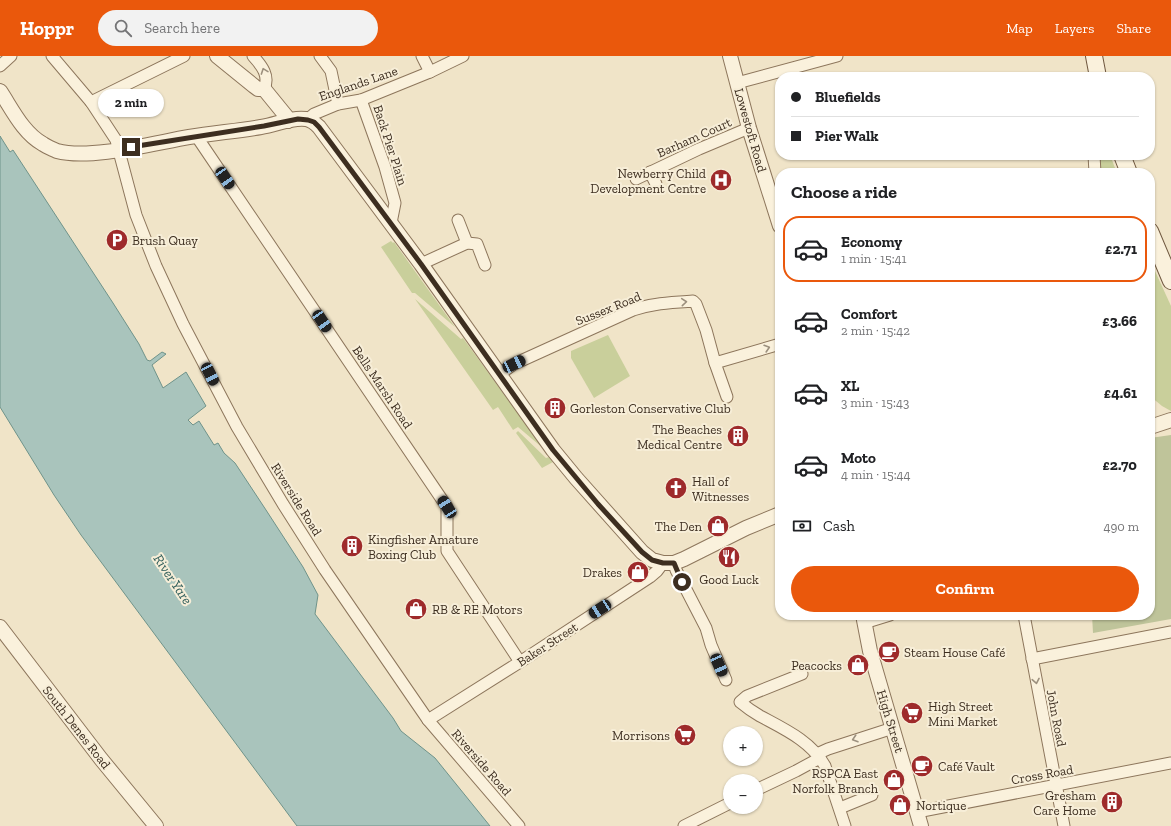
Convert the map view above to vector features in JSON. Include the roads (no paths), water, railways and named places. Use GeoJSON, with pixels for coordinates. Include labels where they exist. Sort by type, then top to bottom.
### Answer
{"type":"FeatureCollection","features":[{"type":"Feature","properties":{"kind":"main road"},"geometry":{"type":"LineString","coordinates":[[1094,56],[1097,72]]}},
{"type":"Feature","properties":{"kind":"main road"},"geometry":{"type":"LineString","coordinates":[[1155,243],[1171,281]]}},
{"type":"Feature","properties":{"kind":"street"},"geometry":{"type":"LineString","coordinates":[[0,66],[11,56]]}},
{"type":"Feature","properties":{"kind":"street","name":"Riverside Road"},"geometry":{"type":"LineString","coordinates":[[52,56],[91,102],[116,140],[136,215],[156,266],[183,324],[237,427],[283,504],[325,570],[428,720],[519,826]]}},
{"type":"Feature","properties":{"kind":"street"},"geometry":{"type":"LineString","coordinates":[[91,102],[184,56]]}},
{"type":"Feature","properties":{"kind":"street"},"geometry":{"type":"LineString","coordinates":[[217,56],[258,89],[264,89]]}},
{"type":"Feature","properties":{"kind":"street"},"geometry":{"type":"LineString","coordinates":[[253,56],[262,65],[265,72],[267,83],[264,89]]}},
{"type":"Feature","properties":{"kind":"street"},"geometry":{"type":"LineString","coordinates":[[320,56],[331,71],[338,104]]}},
{"type":"Feature","properties":{"kind":"street"},"geometry":{"type":"LineString","coordinates":[[422,56],[430,72]]}},
{"type":"Feature","properties":{"kind":"street","name":"Englands Lane"},"geometry":{"type":"LineString","coordinates":[[308,120],[314,114],[338,104],[361,100],[430,72],[463,56]]}},
{"type":"Feature","properties":{"kind":"street","name":"Lowestoft Road"},"geometry":{"type":"LineString","coordinates":[[730,56],[749,128],[775,210]]}},
{"type":"Feature","properties":{"kind":"street"},"geometry":{"type":"LineString","coordinates":[[778,72],[837,56]]}},
{"type":"Feature","properties":{"kind":"street"},"geometry":{"type":"LineString","coordinates":[[737,83],[775,73]]}},
{"type":"Feature","properties":{"kind":"street"},"geometry":{"type":"LineString","coordinates":[[264,89],[286,116],[288,121]]}},
{"type":"Feature","properties":{"kind":"street"},"geometry":{"type":"LineString","coordinates":[[0,91],[29,134],[42,144],[56,151],[71,153],[118,150],[298,119],[314,122],[421,264],[553,450],[598,504],[642,552],[652,560],[669,563],[676,570],[706,628],[710,645],[726,680]]}},
{"type":"Feature","properties":{"kind":"street","name":"Back Pier Plain"},"geometry":{"type":"LineString","coordinates":[[361,100],[385,168],[395,204],[391,223]]}},
{"type":"Feature","properties":{"kind":"street","name":"Barham Court"},"geometry":{"type":"LineString","coordinates":[[636,179],[699,149],[749,128]]}},
{"type":"Feature","properties":{"kind":"street","name":"Bells Marsh Road"},"geometry":{"type":"LineString","coordinates":[[198,136],[199,140],[447,507],[447,552],[520,662]]}},
{"type":"Feature","properties":{"kind":"street","name":"Barham Court"},"geometry":{"type":"LineString","coordinates":[[650,172],[656,184]]}},
{"type":"Feature","properties":{"kind":"street"},"geometry":{"type":"LineString","coordinates":[[458,220],[467,243]]}},
{"type":"Feature","properties":{"kind":"street"},"geometry":{"type":"LineString","coordinates":[[421,264],[467,243],[477,244],[485,265]]}},
{"type":"Feature","properties":{"kind":"street","name":"Sussex Road"},"geometry":{"type":"LineString","coordinates":[[500,374],[514,364],[645,306],[693,301],[696,304],[706,330],[715,364],[727,397]]}},
{"type":"Feature","properties":{"kind":"street"},"geometry":{"type":"LineString","coordinates":[[715,364],[775,346]]}},
{"type":"Feature","properties":{"kind":"street"},"geometry":{"type":"LineString","coordinates":[[1155,425],[1171,420]]}},
{"type":"Feature","properties":{"kind":"street"},"geometry":{"type":"LineString","coordinates":[[1155,427],[1171,428]]}},
{"type":"Feature","properties":{"kind":"street","name":"Baker Street"},"geometry":{"type":"LineString","coordinates":[[428,720],[520,662],[669,563],[684,559],[746,528],[775,516]]}},
{"type":"Feature","properties":{"kind":"street","name":"High Street"},"geometry":{"type":"LineString","coordinates":[[864,620],[870,651],[922,826]]}},
{"type":"Feature","properties":{"kind":"street","name":"John Road"},"geometry":{"type":"LineString","coordinates":[[1025,620],[1064,826]]}},
{"type":"Feature","properties":{"kind":"street","name":"South Denes Road"},"geometry":{"type":"LineString","coordinates":[[0,627],[101,759],[156,826]]}},
{"type":"Feature","properties":{"kind":"street"},"geometry":{"type":"LineString","coordinates":[[1032,659],[1171,632]]}},
{"type":"Feature","properties":{"kind":"street"},"geometry":{"type":"LineString","coordinates":[[802,674],[748,696],[740,702],[758,715],[794,735],[819,756],[825,766],[845,826]]}},
{"type":"Feature","properties":{"kind":"street"},"geometry":{"type":"LineString","coordinates":[[763,787],[796,771],[819,756],[828,748],[893,728]]}},
{"type":"Feature","properties":{"kind":"street","name":"Cross Road"},"geometry":{"type":"LineString","coordinates":[[917,812],[1171,764]]}},
{"type":"Feature","properties":{"kind":"street"},"geometry":{"type":"LineString","coordinates":[[840,808],[872,795]]}},
{"type":"Feature","properties":{"kind":"street"},"geometry":{"type":"LineString","coordinates":[[684,826],[723,806]]}},
{"type":"Feature","properties":{"kind":"water","name":"River Yare"},"geometry":{"type":"Polygon","coordinates":[[[0,136],[10,152],[13,150],[113,303],[139,344],[147,360],[150,361],[162,352],[166,354],[152,365],[163,388],[186,372],[206,406],[188,420],[193,425],[199,421],[214,445],[218,443],[224,453],[235,463],[266,510],[303,567],[318,595],[315,614],[393,718],[401,731],[435,758],[490,826],[297,826],[81,535],[54,495],[0,407],[0,136]]]}},
{"type":"Feature","properties":{"kind":"place","name":"Newberry Child Development Centre"},"geometry":{"type":"Point","coordinates":[721,180]}},
{"type":"Feature","properties":{"kind":"place","name":"Brush Quay"},"geometry":{"type":"Point","coordinates":[117,240]}},
{"type":"Feature","properties":{"kind":"place","name":"Gorleston Conservative Club"},"geometry":{"type":"Point","coordinates":[555,408]}},
{"type":"Feature","properties":{"kind":"place","name":"The Beaches Medical Centre"},"geometry":{"type":"Point","coordinates":[738,436]}},
{"type":"Feature","properties":{"kind":"place","name":"Hall of Witnesses"},"geometry":{"type":"Point","coordinates":[676,488]}},
{"type":"Feature","properties":{"kind":"place","name":"The Den"},"geometry":{"type":"Point","coordinates":[718,526]}},
{"type":"Feature","properties":{"kind":"place","name":"Kingfisher Amature Boxing Club"},"geometry":{"type":"Point","coordinates":[352,546]}},
{"type":"Feature","properties":{"kind":"place","name":"Good Luck"},"geometry":{"type":"Point","coordinates":[729,557]}},
{"type":"Feature","properties":{"kind":"place","name":"Drakes"},"geometry":{"type":"Point","coordinates":[638,572]}},
{"type":"Feature","properties":{"kind":"place","name":"RB & RE Motors"},"geometry":{"type":"Point","coordinates":[416,609]}},
{"type":"Feature","properties":{"kind":"place","name":"Steam House Café"},"geometry":{"type":"Point","coordinates":[889,652]}},
{"type":"Feature","properties":{"kind":"place","name":"Peacocks"},"geometry":{"type":"Point","coordinates":[858,665]}},
{"type":"Feature","properties":{"kind":"place","name":"High Street Mini Market"},"geometry":{"type":"Point","coordinates":[912,713]}},
{"type":"Feature","properties":{"kind":"place","name":"Morrisons"},"geometry":{"type":"Point","coordinates":[685,735]}},
{"type":"Feature","properties":{"kind":"place","name":"Café Vault"},"geometry":{"type":"Point","coordinates":[922,766]}},
{"type":"Feature","properties":{"kind":"place","name":"RSPCA East Norfolk Branch"},"geometry":{"type":"Point","coordinates":[894,780]}},
{"type":"Feature","properties":{"kind":"place","name":"Gresham Care Home"},"geometry":{"type":"Point","coordinates":[1112,802]}},
{"type":"Feature","properties":{"kind":"place","name":"Nortique"},"geometry":{"type":"Point","coordinates":[900,805]}}]}
